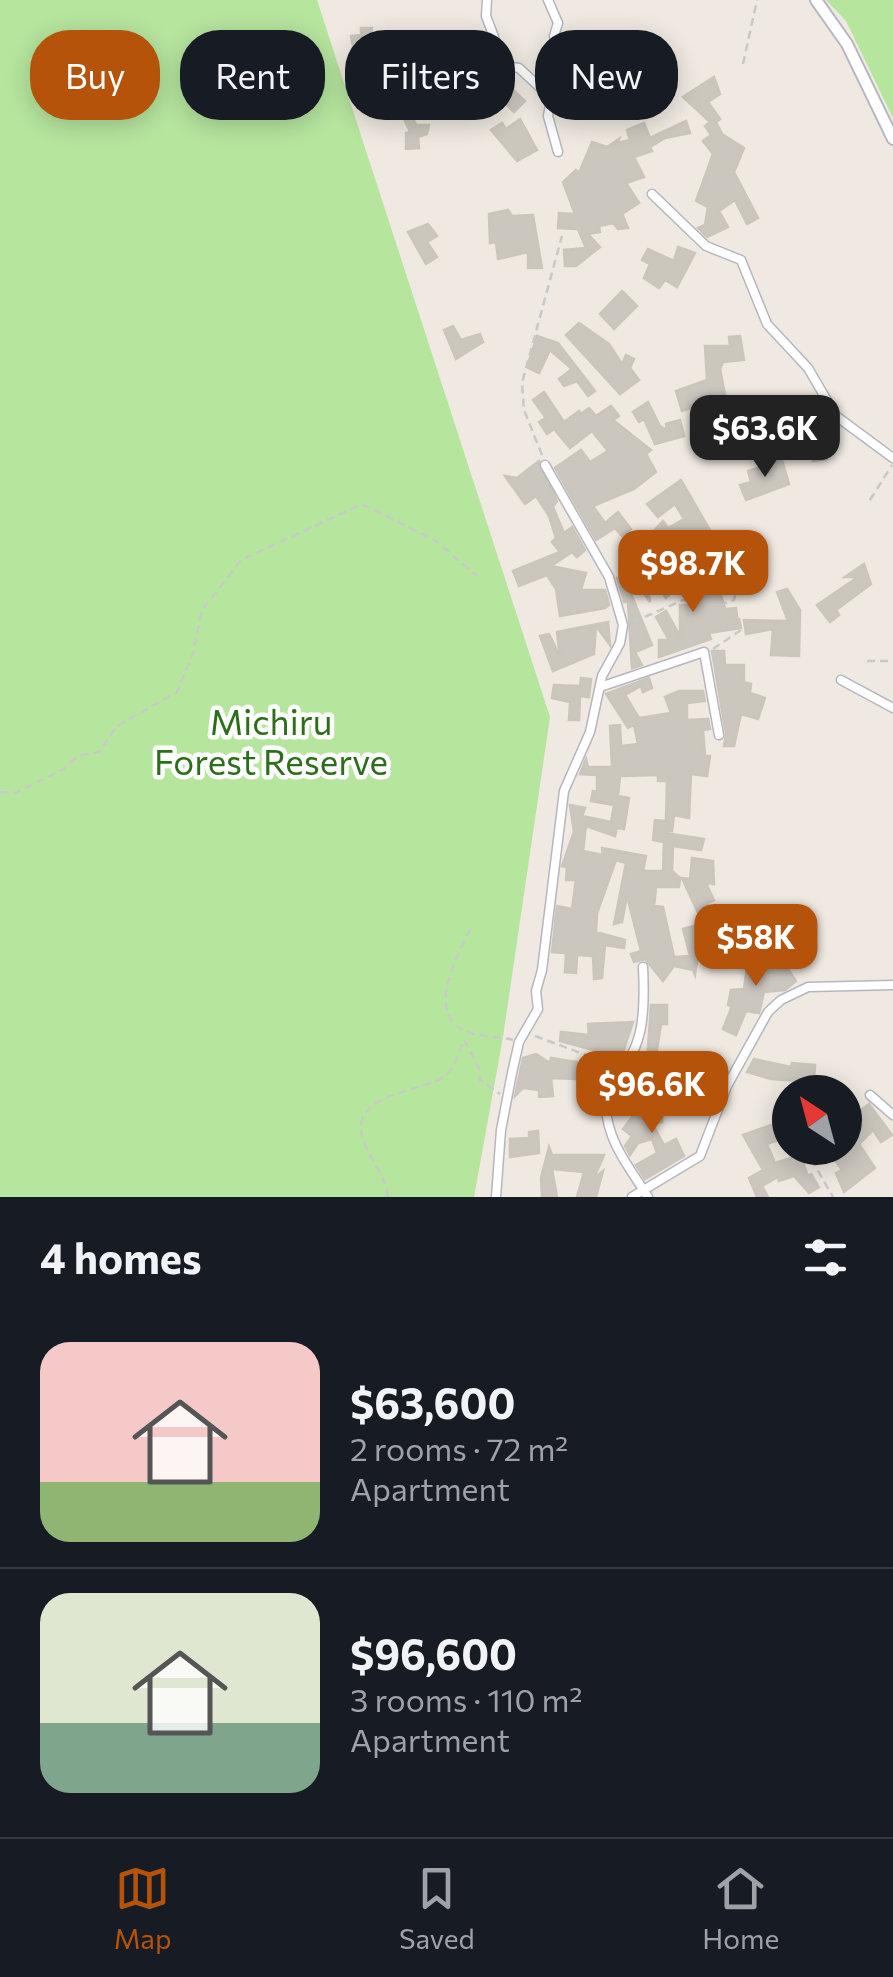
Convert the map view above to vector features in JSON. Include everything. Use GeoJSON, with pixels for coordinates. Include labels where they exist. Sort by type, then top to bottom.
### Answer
{"type":"FeatureCollection","features":[{"type":"Feature","properties":{"kind":"street"},"geometry":{"type":"LineString","coordinates":[[487,0],[486,16],[491,30]]}},
{"type":"Feature","properties":{"kind":"street"},"geometry":{"type":"LineString","coordinates":[[548,0],[558,22],[556,30]]}},
{"type":"Feature","properties":{"kind":"street"},"geometry":{"type":"LineString","coordinates":[[816,0],[846,44],[893,139]]}},
{"type":"Feature","properties":{"kind":"street"},"geometry":{"type":"LineString","coordinates":[[515,67],[535,83]]}},
{"type":"Feature","properties":{"kind":"street"},"geometry":{"type":"LineString","coordinates":[[549,120],[558,152]]}},
{"type":"Feature","properties":{"kind":"street"},"geometry":{"type":"LineString","coordinates":[[652,194],[706,246],[740,260],[769,326],[808,368],[836,416],[893,461]]}},
{"type":"Feature","properties":{"kind":"street"},"geometry":{"type":"LineString","coordinates":[[496,1197],[519,1042],[538,1009],[536,991],[542,970],[564,791],[590,732],[600,687],[620,643],[622,626],[608,577],[546,466]]}},
{"type":"Feature","properties":{"kind":"street"},"geometry":{"type":"LineString","coordinates":[[600,687],[704,652],[719,735]]}},
{"type":"Feature","properties":{"kind":"street"},"geometry":{"type":"LineString","coordinates":[[841,680],[893,708]]}},
{"type":"Feature","properties":{"kind":"street"},"geometry":{"type":"LineString","coordinates":[[644,967],[638,1043],[624,1069],[605,1080],[609,1137],[648,1197]]}},
{"type":"Feature","properties":{"kind":"street"},"geometry":{"type":"LineString","coordinates":[[632,1197],[642,1187],[700,1156],[736,1070],[768,1012],[781,1000],[808,987],[893,985]]}},
{"type":"Feature","properties":{"kind":"street"},"geometry":{"type":"LineString","coordinates":[[870,1094],[893,1115]]}},
{"type":"Feature","properties":{"kind":"path"},"geometry":{"type":"LineString","coordinates":[[743,64],[758,0]]}},
{"type":"Feature","properties":{"kind":"path"},"geometry":{"type":"LineString","coordinates":[[546,466],[524,410],[522,384],[562,236]]}},
{"type":"Feature","properties":{"kind":"path"},"geometry":{"type":"LineString","coordinates":[[870,500],[893,461]]}},
{"type":"Feature","properties":{"kind":"path"},"geometry":{"type":"LineString","coordinates":[[0,792],[15,793],[62,770],[78,756],[99,752],[117,726],[177,692],[193,653],[202,610],[226,576],[249,552],[322,518],[362,504],[436,541],[477,576]]}},
{"type":"Feature","properties":{"kind":"path"},"geometry":{"type":"LineString","coordinates":[[622,626],[682,600],[719,605],[734,600],[743,554],[753,533]]}},
{"type":"Feature","properties":{"kind":"path"},"geometry":{"type":"LineString","coordinates":[[709,650],[741,630]]}},
{"type":"Feature","properties":{"kind":"path"},"geometry":{"type":"LineString","coordinates":[[867,661],[893,661]]}},
{"type":"Feature","properties":{"kind":"path"},"geometry":{"type":"LineString","coordinates":[[470,928],[450,971],[446,1003],[451,1019],[465,1031],[519,1042]]}},
{"type":"Feature","properties":{"kind":"path"},"geometry":{"type":"LineString","coordinates":[[526,1030],[589,1056],[605,1080]]}},
{"type":"Feature","properties":{"kind":"path"},"geometry":{"type":"LineString","coordinates":[[388,1197],[387,1184],[361,1134],[362,1121],[380,1099],[405,1087],[430,1086],[450,1072],[464,1040],[475,1032]]}},
{"type":"Feature","properties":{"kind":"path"},"geometry":{"type":"LineString","coordinates":[[464,1040],[479,1068],[480,1080],[492,1092],[508,1097]]}},
{"type":"Feature","properties":{"kind":"path"},"geometry":{"type":"LineString","coordinates":[[815,1165],[833,1197]]}},
{"type":"Feature","properties":{"kind":"green space","name":"Michiru Forest Reserve"},"geometry":{"type":"Polygon","coordinates":[[[0,0],[317,0],[345,86],[345,120],[356,120],[550,717],[503,1037],[474,1197],[0,1197],[0,0]]]}},
{"type":"Feature","properties":{"kind":"green space"},"geometry":{"type":"Polygon","coordinates":[[[826,0],[893,0],[893,118],[846,21],[826,0]]]}},
{"type":"Feature","properties":{"kind":"building"},"geometry":{"type":"Polygon","coordinates":[[[714,77],[720,94],[708,102],[720,119],[716,122],[722,134],[744,148],[734,172],[758,218],[747,224],[735,200],[719,211],[728,227],[707,237],[698,228],[705,225],[708,207],[696,201],[713,154],[703,141],[711,135],[705,126],[710,122],[683,97],[714,77]]]}},
{"type":"Feature","properties":{"kind":"building"},"geometry":{"type":"Polygon","coordinates":[[[515,92],[525,101],[515,111],[515,92]]]}},
{"type":"Feature","properties":{"kind":"building"},"geometry":{"type":"Polygon","coordinates":[[[520,119],[537,150],[517,161],[491,130],[502,123],[506,129],[520,119]]]}},
{"type":"Feature","properties":{"kind":"building"},"geometry":{"type":"Polygon","coordinates":[[[405,120],[429,125],[427,134],[418,137],[419,148],[406,149],[406,133],[410,132],[405,120]]]}},
{"type":"Feature","properties":{"kind":"building"},"geometry":{"type":"Polygon","coordinates":[[[686,121],[690,133],[665,138],[650,147],[652,151],[634,157],[644,177],[626,183],[639,203],[622,214],[628,228],[618,229],[613,223],[599,226],[600,232],[588,234],[600,247],[576,266],[565,266],[564,250],[586,248],[578,229],[558,228],[559,213],[575,214],[563,182],[576,170],[579,173],[592,142],[607,147],[619,139],[617,143],[630,140],[627,130],[644,123],[650,138],[686,121]]]}},
{"type":"Feature","properties":{"kind":"building"},"geometry":{"type":"Polygon","coordinates":[[[508,210],[512,216],[533,215],[542,268],[528,268],[528,252],[498,259],[496,242],[490,243],[489,214],[508,210]]]}},
{"type":"Feature","properties":{"kind":"building"},"geometry":{"type":"Polygon","coordinates":[[[428,224],[437,236],[427,242],[437,257],[426,264],[408,232],[428,224]]]}},
{"type":"Feature","properties":{"kind":"building"},"geometry":{"type":"Polygon","coordinates":[[[678,247],[695,253],[677,287],[665,280],[659,288],[644,278],[650,264],[642,260],[648,249],[674,261],[678,247]]]}},
{"type":"Feature","properties":{"kind":"building"},"geometry":{"type":"Polygon","coordinates":[[[622,291],[637,306],[614,329],[600,314],[622,291]]]}},
{"type":"Feature","properties":{"kind":"building"},"geometry":{"type":"Polygon","coordinates":[[[579,323],[609,344],[622,364],[626,355],[634,359],[630,368],[639,380],[620,394],[566,335],[579,323]]]}},
{"type":"Feature","properties":{"kind":"building"},"geometry":{"type":"Polygon","coordinates":[[[453,326],[461,340],[480,334],[483,342],[456,359],[444,330],[453,326]]]}},
{"type":"Feature","properties":{"kind":"building"},"geometry":{"type":"Polygon","coordinates":[[[537,336],[558,343],[595,391],[588,396],[577,381],[564,386],[559,379],[572,369],[550,350],[539,373],[527,367],[537,336]]]}},
{"type":"Feature","properties":{"kind":"building"},"geometry":{"type":"Polygon","coordinates":[[[740,336],[744,360],[723,362],[720,369],[730,421],[724,422],[717,396],[701,398],[703,404],[682,411],[676,391],[707,380],[705,346],[730,346],[729,337],[740,336]]]}},
{"type":"Feature","properties":{"kind":"building"},"geometry":{"type":"Polygon","coordinates":[[[544,392],[564,422],[579,411],[581,414],[589,408],[596,416],[611,406],[619,416],[613,420],[651,450],[646,454],[656,472],[634,489],[593,506],[605,523],[618,512],[631,529],[622,536],[615,528],[596,540],[555,468],[581,450],[590,462],[608,451],[592,431],[570,448],[554,429],[547,434],[539,422],[546,418],[533,400],[544,392]]]}},
{"type":"Feature","properties":{"kind":"building"},"geometry":{"type":"Polygon","coordinates":[[[648,402],[660,426],[667,430],[666,424],[680,420],[684,436],[655,444],[644,419],[639,422],[633,412],[648,402]]]}},
{"type":"Feature","properties":{"kind":"building"},"geometry":{"type":"Polygon","coordinates":[[[824,414],[827,459],[813,461],[812,416],[824,414]]]}},
{"type":"Feature","properties":{"kind":"building"},"geometry":{"type":"Polygon","coordinates":[[[782,460],[789,484],[746,500],[740,485],[751,482],[748,471],[782,460]]]}},
{"type":"Feature","properties":{"kind":"building"},"geometry":{"type":"Polygon","coordinates":[[[539,461],[557,501],[553,507],[564,533],[572,527],[585,550],[577,557],[572,552],[551,566],[586,573],[581,590],[605,590],[609,605],[605,608],[560,616],[556,589],[547,575],[519,586],[513,571],[560,552],[552,542],[556,538],[549,516],[536,496],[525,504],[505,476],[517,478],[539,461]]]}},
{"type":"Feature","properties":{"kind":"building"},"geometry":{"type":"Polygon","coordinates":[[[681,480],[715,539],[693,557],[698,564],[686,574],[653,532],[663,521],[668,528],[684,519],[675,504],[658,517],[647,504],[681,480]]]}},
{"type":"Feature","properties":{"kind":"building"},"geometry":{"type":"Polygon","coordinates":[[[864,564],[871,584],[836,610],[839,615],[830,622],[817,605],[858,577],[845,577],[864,564]]]}},
{"type":"Feature","properties":{"kind":"building"},"geometry":{"type":"Polygon","coordinates":[[[679,568],[692,592],[720,591],[725,609],[736,608],[737,616],[730,618],[739,619],[741,628],[709,633],[711,639],[659,657],[659,640],[669,640],[656,617],[666,611],[680,636],[680,605],[691,605],[680,583],[666,598],[650,578],[659,574],[661,578],[679,568]]]}},
{"type":"Feature","properties":{"kind":"building"},"geometry":{"type":"Polygon","coordinates":[[[646,573],[650,602],[635,581],[627,584],[652,645],[635,652],[642,665],[632,668],[628,602],[624,602],[617,578],[646,573]]]}},
{"type":"Feature","properties":{"kind":"building"},"geometry":{"type":"Polygon","coordinates":[[[787,589],[800,610],[799,656],[771,655],[773,629],[746,634],[744,620],[788,621],[777,592],[787,589]]]}},
{"type":"Feature","properties":{"kind":"building"},"geometry":{"type":"Polygon","coordinates":[[[608,622],[610,645],[596,626],[594,654],[553,671],[540,636],[549,634],[560,657],[557,632],[608,622]]]}},
{"type":"Feature","properties":{"kind":"building"},"geometry":{"type":"Polygon","coordinates":[[[712,651],[724,651],[725,665],[744,665],[744,682],[751,684],[750,693],[765,698],[758,719],[741,714],[734,746],[724,746],[726,734],[712,651]]]}},
{"type":"Feature","properties":{"kind":"building"},"geometry":{"type":"Polygon","coordinates":[[[581,678],[591,679],[589,697],[580,696],[579,720],[569,720],[570,702],[552,698],[554,685],[580,686],[581,678]]]}},
{"type":"Feature","properties":{"kind":"building"},"geometry":{"type":"Polygon","coordinates":[[[649,678],[652,688],[643,692],[641,686],[625,695],[639,718],[671,713],[665,697],[679,691],[703,691],[705,701],[687,703],[687,720],[708,719],[710,729],[703,730],[705,756],[710,756],[707,776],[691,774],[689,818],[674,815],[672,831],[666,831],[666,822],[665,833],[704,839],[701,850],[673,846],[672,871],[680,878],[679,887],[656,887],[654,906],[663,907],[674,957],[690,956],[683,929],[694,926],[699,946],[695,975],[693,970],[674,966],[663,981],[645,959],[634,962],[631,954],[641,951],[627,896],[622,922],[614,924],[626,863],[616,860],[597,913],[596,932],[625,940],[624,948],[605,945],[602,978],[594,979],[593,956],[577,955],[576,973],[565,972],[566,953],[552,952],[557,906],[572,909],[576,880],[566,880],[567,867],[562,866],[574,832],[570,805],[585,808],[582,816],[611,822],[614,805],[591,801],[593,791],[597,792],[597,775],[580,774],[586,759],[588,767],[612,767],[610,726],[620,725],[621,746],[638,744],[634,725],[628,728],[606,694],[649,678]],[[658,775],[620,776],[618,796],[629,798],[624,829],[617,828],[615,836],[586,826],[583,851],[603,855],[602,848],[646,856],[643,871],[663,871],[664,842],[653,840],[655,820],[666,821],[667,781],[658,781],[658,775]]]}},
{"type":"Feature","properties":{"kind":"building"},"geometry":{"type":"Polygon","coordinates":[[[692,858],[713,861],[714,884],[706,883],[714,900],[707,903],[716,923],[705,928],[682,878],[690,879],[692,858]]]}},
{"type":"Feature","properties":{"kind":"building"},"geometry":{"type":"Polygon","coordinates":[[[749,954],[786,966],[796,981],[785,990],[764,992],[759,1013],[746,1011],[736,1035],[723,1029],[732,1006],[728,1005],[731,990],[744,989],[749,954]]]}},
{"type":"Feature","properties":{"kind":"building"},"geometry":{"type":"Polygon","coordinates":[[[651,1005],[667,1005],[667,1024],[661,1024],[655,1062],[647,1062],[651,1005]]]}},
{"type":"Feature","properties":{"kind":"building"},"geometry":{"type":"Polygon","coordinates":[[[633,1022],[622,1055],[601,1074],[601,1052],[560,1041],[561,1032],[589,1035],[588,1024],[633,1022]]]}},
{"type":"Feature","properties":{"kind":"building"},"geometry":{"type":"Polygon","coordinates":[[[536,1054],[550,1063],[551,1058],[577,1062],[576,1079],[551,1078],[553,1096],[539,1097],[539,1090],[523,1088],[515,1096],[523,1058],[536,1054]]]}},
{"type":"Feature","properties":{"kind":"building"},"geometry":{"type":"Polygon","coordinates":[[[754,1059],[791,1067],[792,1063],[815,1065],[814,1075],[772,1075],[772,1079],[747,1072],[754,1059]]]}},
{"type":"Feature","properties":{"kind":"building"},"geometry":{"type":"Polygon","coordinates":[[[663,1090],[662,1122],[652,1123],[664,1145],[676,1139],[684,1156],[645,1179],[636,1165],[657,1153],[652,1139],[638,1143],[630,1155],[625,1146],[632,1136],[623,1129],[636,1112],[648,1120],[642,1094],[663,1090]]]}},
{"type":"Feature","properties":{"kind":"building"},"geometry":{"type":"Polygon","coordinates":[[[869,1104],[892,1135],[881,1142],[873,1130],[862,1141],[862,1109],[869,1104]]]}},
{"type":"Feature","properties":{"kind":"building"},"geometry":{"type":"Polygon","coordinates":[[[772,1125],[772,1142],[767,1144],[772,1165],[804,1165],[819,1187],[809,1193],[794,1176],[779,1181],[778,1177],[762,1186],[768,1197],[757,1197],[749,1178],[763,1170],[743,1135],[772,1125]]]}},
{"type":"Feature","properties":{"kind":"building"},"geometry":{"type":"Polygon","coordinates":[[[538,1131],[539,1153],[510,1157],[510,1139],[529,1138],[529,1132],[538,1131]]]}},
{"type":"Feature","properties":{"kind":"building"},"geometry":{"type":"Polygon","coordinates":[[[549,1147],[552,1155],[604,1155],[594,1178],[603,1171],[596,1197],[577,1197],[584,1172],[552,1169],[557,1197],[542,1197],[541,1178],[549,1147]]]}},
{"type":"Feature","properties":{"kind":"building"},"geometry":{"type":"Polygon","coordinates":[[[862,1148],[875,1168],[844,1192],[836,1173],[842,1170],[838,1165],[862,1165],[862,1148]]]}}]}
